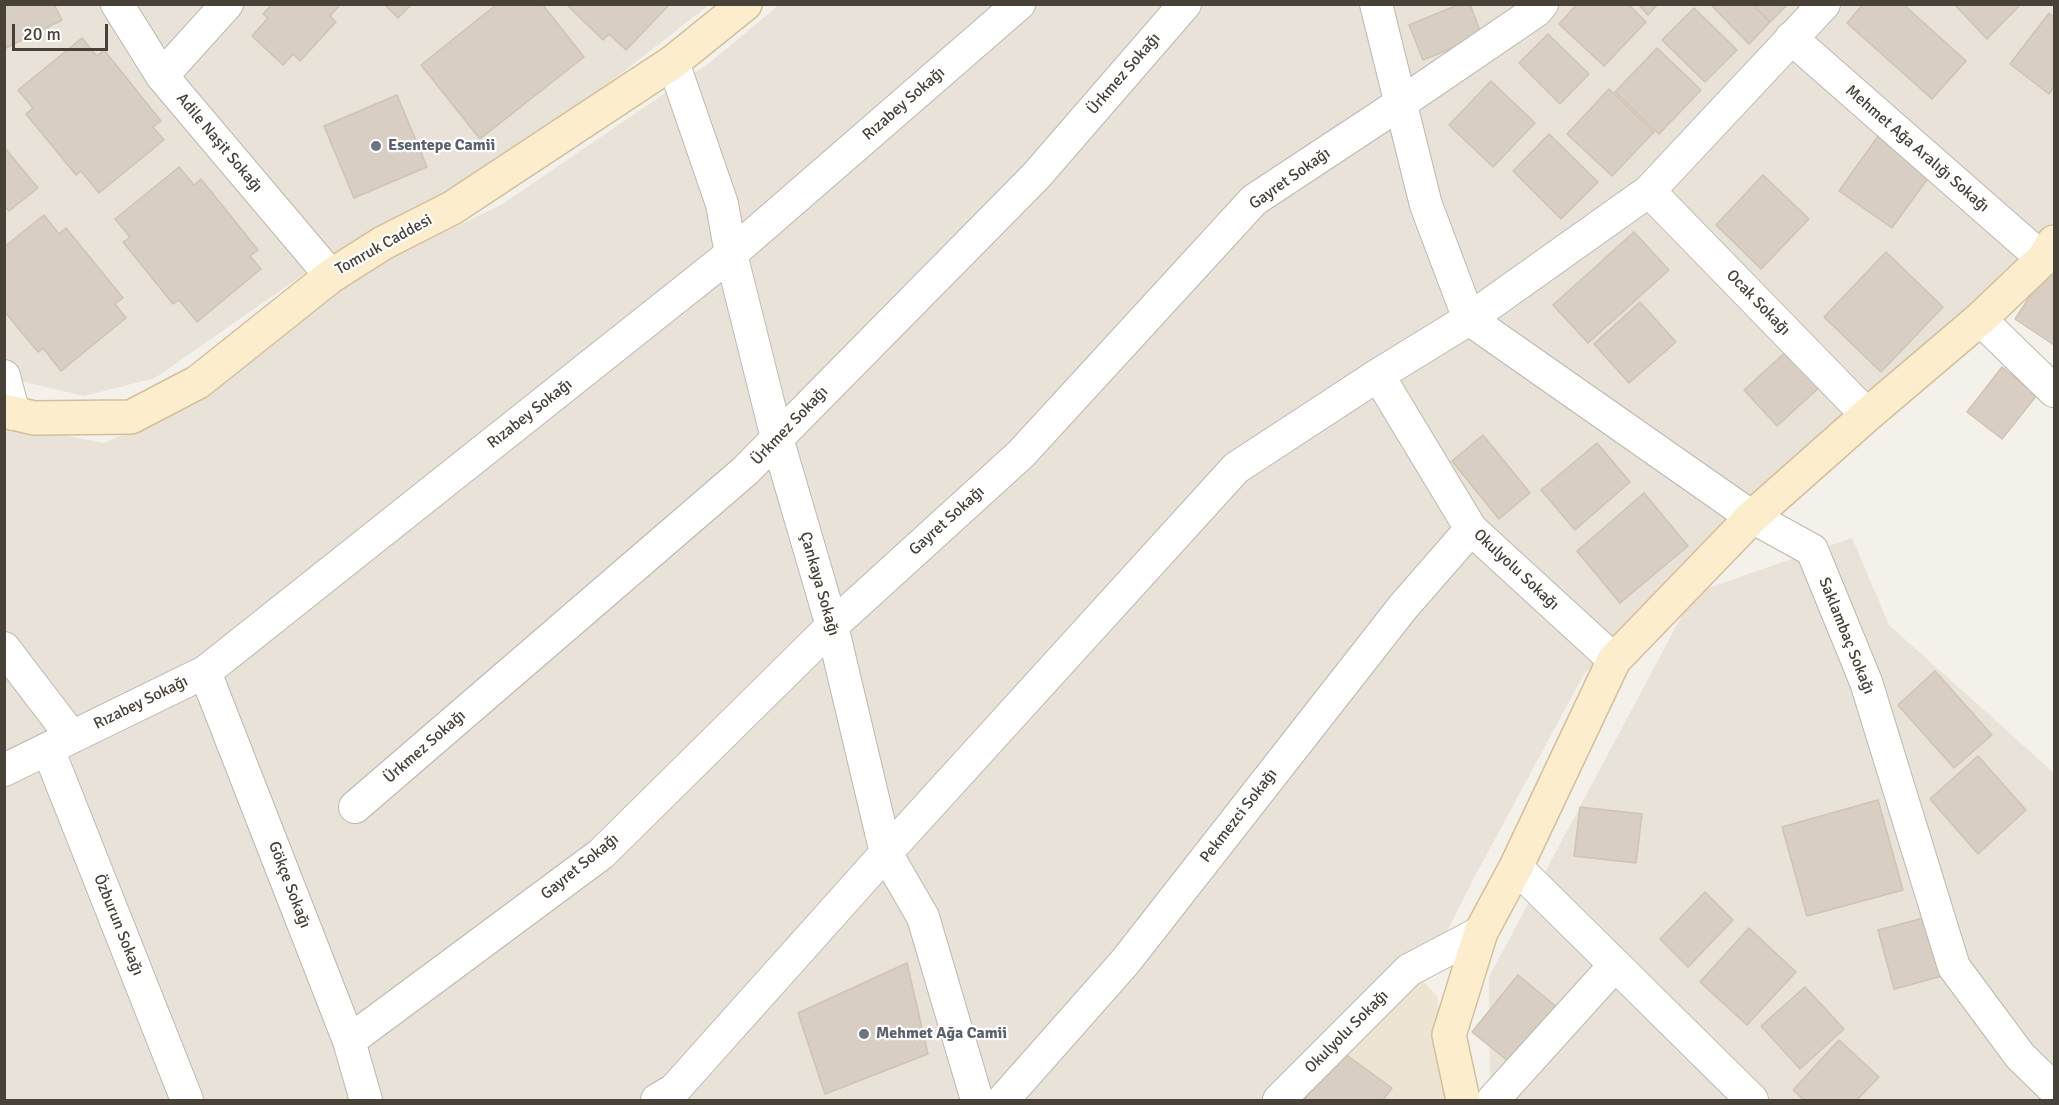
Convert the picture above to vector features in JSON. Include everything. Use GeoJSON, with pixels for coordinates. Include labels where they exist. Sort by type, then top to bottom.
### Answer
{"type":"FeatureCollection","features":[{"type":"Feature","properties":{"kind":"street","name":"Adile Naşit Sokağı"},"geometry":{"type":"LineString","coordinates":[[117,4],[162,76],[330,276]]}},
{"type":"Feature","properties":{"kind":"street"},"geometry":{"type":"LineString","coordinates":[[162,76],[227,4]]}},
{"type":"Feature","properties":{"kind":"street","name":"Tomruk Caddesi"},"geometry":{"type":"LineString","coordinates":[[9,412],[34,418],[130,417],[198,382],[330,276],[383,243],[452,208],[673,62],[745,4]]}},
{"type":"Feature","properties":{"kind":"street","name":"Rızabey Sokağı"},"geometry":{"type":"LineString","coordinates":[[4,770],[205,672],[731,254],[1019,4]]}},
{"type":"Feature","properties":{"kind":"street","name":"Ürkmez Sokağı"},"geometry":{"type":"LineString","coordinates":[[355,807],[745,471],[1036,176],[1185,4]]}},
{"type":"Feature","properties":{"kind":"street"},"geometry":{"type":"LineString","coordinates":[[1376,4],[1426,205],[1469,319]]}},
{"type":"Feature","properties":{"kind":"street","name":"Gayret Sokağı"},"geometry":{"type":"LineString","coordinates":[[349,1041],[600,854],[832,626],[1021,454],[1254,200],[1401,103],[1536,11],[1542,4]]}},
{"type":"Feature","properties":{"kind":"street"},"geometry":{"type":"LineString","coordinates":[[657,1101],[674,1090],[1236,468],[1378,375],[1469,319],[1649,191],[1824,4]]}},
{"type":"Feature","properties":{"kind":"street","name":"Mehmet Ağa Aralığı Sokağı"},"geometry":{"type":"LineString","coordinates":[[1791,39],[2049,251]]}},
{"type":"Feature","properties":{"kind":"street","name":"Çankaya Sokağı"},"geometry":{"type":"LineString","coordinates":[[673,62],[722,204],[731,254],[777,438],[832,626],[886,853],[923,917],[976,1101]]}},
{"type":"Feature","properties":{"kind":"street","name":"Ocak Sokağı"},"geometry":{"type":"LineString","coordinates":[[1649,191],[1867,415]]}},
{"type":"Feature","properties":{"kind":"street"},"geometry":{"type":"LineString","coordinates":[[1463,1101],[1449,1035],[1481,932],[1516,867],[1614,660],[1752,517],[1867,415],[1980,320],[2049,251]]}},
{"type":"Feature","properties":{"kind":"street","name":"Saklambaç Sokağı"},"geometry":{"type":"LineString","coordinates":[[1469,319],[1752,517],[1812,550],[1866,682],[1954,967],[2020,1056],[2055,1089]]}},
{"type":"Feature","properties":{"kind":"street"},"geometry":{"type":"LineString","coordinates":[[1980,320],[2052,385]]}},
{"type":"Feature","properties":{"kind":"street","name":"Okulyolu Sokağı"},"geometry":{"type":"LineString","coordinates":[[1378,375],[1471,529],[1614,660]]}},
{"type":"Feature","properties":{"kind":"street"},"geometry":{"type":"LineString","coordinates":[[4,376],[9,412]]}},
{"type":"Feature","properties":{"kind":"street","name":"Pekmezci Sokağı"},"geometry":{"type":"LineString","coordinates":[[1003,1101],[1125,962],[1402,607],[1471,529]]}},
{"type":"Feature","properties":{"kind":"street","name":"Özburun Sokağı"},"geometry":{"type":"LineString","coordinates":[[4,648],[60,743],[187,1101]]}},
{"type":"Feature","properties":{"kind":"street","name":"Gökçe Sokağı"},"geometry":{"type":"LineString","coordinates":[[205,672],[349,1041],[366,1101]]}},
{"type":"Feature","properties":{"kind":"street"},"geometry":{"type":"LineString","coordinates":[[1516,867],[1752,1101]]}},
{"type":"Feature","properties":{"kind":"street","name":"Okulyolu Sokağı"},"geometry":{"type":"LineString","coordinates":[[1279,1101],[1409,970],[1481,932]]}},
{"type":"Feature","properties":{"kind":"street"},"geometry":{"type":"LineString","coordinates":[[1493,1101],[1615,965]]}},
{"type":"Feature","properties":{"kind":"shaded area"},"geometry":{"type":"Polygon","coordinates":[[[5,5],[709,5],[610,82],[478,173],[324,260],[155,378],[84,396],[5,377],[5,5]]]}},
{"type":"Feature","properties":{"kind":"shaded area"},"geometry":{"type":"Polygon","coordinates":[[[779,5],[2054,5],[2054,221],[1968,312],[1822,434],[1584,674],[1475,876],[1422,980],[1292,1100],[5,1100],[4,424],[104,443],[180,411],[349,278],[501,205],[708,64],[779,5]]]}},
{"type":"Feature","properties":{"kind":"shaded area"},"geometry":{"type":"Polygon","coordinates":[[[1852,538],[1889,625],[2054,773],[2054,1100],[1490,1100],[1489,977],[1694,593],[1852,538]]]}},
{"type":"Feature","properties":{"kind":"shaded area"},"geometry":{"type":"Polygon","coordinates":[[[1422,980],[1437,996],[1452,1100],[1292,1100],[1422,980]]]}},
{"type":"Feature","properties":{"kind":"building"},"geometry":{"type":"Polygon","coordinates":[[[4,4],[54,4],[62,20],[4,49],[4,4]]]}},
{"type":"Feature","properties":{"kind":"building"},"geometry":{"type":"Polygon","coordinates":[[[272,4],[337,4],[339,6],[330,16],[336,22],[300,61],[293,54],[283,65],[252,36],[268,18],[263,14],[272,4]]]}},
{"type":"Feature","properties":{"kind":"building"},"geometry":{"type":"Polygon","coordinates":[[[384,4],[412,4],[398,18],[384,4]]]}},
{"type":"Feature","properties":{"kind":"building"},"geometry":{"type":"Polygon","coordinates":[[[497,4],[542,4],[584,57],[480,139],[421,65],[497,4]]]}},
{"type":"Feature","properties":{"kind":"building"},"geometry":{"type":"Polygon","coordinates":[[[566,4],[670,4],[626,50],[609,34],[603,40],[566,4]]]}},
{"type":"Feature","properties":{"kind":"building"},"geometry":{"type":"Polygon","coordinates":[[[1460,4],[1470,4],[1482,36],[1423,60],[1409,25],[1460,4]]]}},
{"type":"Feature","properties":{"kind":"building"},"geometry":{"type":"Polygon","coordinates":[[[1577,4],[1628,4],[1646,22],[1604,66],[1559,24],[1577,4]]]}},
{"type":"Feature","properties":{"kind":"building"},"geometry":{"type":"Polygon","coordinates":[[[1638,4],[1658,4],[1648,15],[1638,4]]]}},
{"type":"Feature","properties":{"kind":"building"},"geometry":{"type":"Polygon","coordinates":[[[1710,4],[1752,4],[1770,22],[1749,44],[1710,4]]]}},
{"type":"Feature","properties":{"kind":"building"},"geometry":{"type":"Polygon","coordinates":[[[1752,4],[1788,4],[1770,22],[1752,4]]]}},
{"type":"Feature","properties":{"kind":"building"},"geometry":{"type":"Polygon","coordinates":[[[1863,4],[1903,4],[1966,61],[1932,99],[1847,23],[1863,4]]]}},
{"type":"Feature","properties":{"kind":"building"},"geometry":{"type":"Polygon","coordinates":[[[1954,4],[2021,4],[1987,39],[1954,4]]]}},
{"type":"Feature","properties":{"kind":"building"},"geometry":{"type":"Polygon","coordinates":[[[1694,8],[1737,50],[1705,82],[1662,40],[1694,8]]]}},
{"type":"Feature","properties":{"kind":"building"},"geometry":{"type":"Polygon","coordinates":[[[2049,13],[2054,17],[2054,87],[2049,94],[2010,64],[2049,13]]]}},
{"type":"Feature","properties":{"kind":"building"},"geometry":{"type":"Polygon","coordinates":[[[1548,34],[1589,74],[1560,104],[1519,63],[1548,34]]]}},
{"type":"Feature","properties":{"kind":"building"},"geometry":{"type":"Polygon","coordinates":[[[82,38],[97,56],[104,50],[161,121],[153,127],[164,140],[99,193],[81,171],[76,175],[26,114],[33,108],[18,90],[82,38]]]}},
{"type":"Feature","properties":{"kind":"building"},"geometry":{"type":"Polygon","coordinates":[[[1657,48],[1701,90],[1659,134],[1615,92],[1657,48]]]}},
{"type":"Feature","properties":{"kind":"building"},"geometry":{"type":"Polygon","coordinates":[[[1491,81],[1535,123],[1493,167],[1449,125],[1491,81]]]}},
{"type":"Feature","properties":{"kind":"building"},"geometry":{"type":"Polygon","coordinates":[[[1609,89],[1654,132],[1612,176],[1567,134],[1609,89]]]}},
{"type":"Feature","properties":{"kind":"building","name":"Esentepe Camii"},"geometry":{"type":"Polygon","coordinates":[[[397,95],[427,167],[354,198],[324,126],[397,95]]]}},
{"type":"Feature","properties":{"kind":"building"},"geometry":{"type":"Polygon","coordinates":[[[1881,132],[1934,170],[1892,228],[1839,191],[1881,132]]]}},
{"type":"Feature","properties":{"kind":"building"},"geometry":{"type":"Polygon","coordinates":[[[1549,134],[1598,182],[1561,219],[1513,171],[1549,134]]]}},
{"type":"Feature","properties":{"kind":"building"},"geometry":{"type":"Polygon","coordinates":[[[4,147],[38,188],[9,211],[4,205],[4,147]]]}},
{"type":"Feature","properties":{"kind":"building"},"geometry":{"type":"Polygon","coordinates":[[[179,167],[194,185],[201,179],[258,250],[250,256],[261,269],[197,322],[179,300],[173,304],[123,242],[130,237],[115,219],[179,167]]]}},
{"type":"Feature","properties":{"kind":"building"},"geometry":{"type":"Polygon","coordinates":[[[1763,175],[1809,219],[1761,269],[1716,225],[1763,175]]]}},
{"type":"Feature","properties":{"kind":"building"},"geometry":{"type":"Polygon","coordinates":[[[44,215],[59,234],[66,228],[123,298],[115,304],[126,318],[61,371],[43,348],[38,352],[4,311],[4,247],[44,215]]]}},
{"type":"Feature","properties":{"kind":"building"},"geometry":{"type":"Polygon","coordinates":[[[1634,232],[1669,270],[1588,343],[1553,305],[1634,232]]]}},
{"type":"Feature","properties":{"kind":"building"},"geometry":{"type":"Polygon","coordinates":[[[1886,252],[1943,307],[1881,372],[1824,317],[1886,252]]]}},
{"type":"Feature","properties":{"kind":"building"},"geometry":{"type":"Polygon","coordinates":[[[2046,272],[2054,277],[2054,345],[2015,319],[2046,272]]]}},
{"type":"Feature","properties":{"kind":"building"},"geometry":{"type":"Polygon","coordinates":[[[1640,302],[1676,342],[1629,383],[1594,344],[1640,302]]]}},
{"type":"Feature","properties":{"kind":"building"},"geometry":{"type":"Polygon","coordinates":[[[1789,349],[1822,385],[1777,426],[1744,390],[1789,349]]]}},
{"type":"Feature","properties":{"kind":"building"},"geometry":{"type":"Polygon","coordinates":[[[2002,367],[2037,395],[2002,439],[1967,412],[2002,367]]]}},
{"type":"Feature","properties":{"kind":"building"},"geometry":{"type":"Polygon","coordinates":[[[1483,435],[1530,493],[1499,519],[1452,461],[1483,435]]]}},
{"type":"Feature","properties":{"kind":"building"},"geometry":{"type":"Polygon","coordinates":[[[1597,443],[1630,482],[1575,530],[1541,490],[1597,443]]]}},
{"type":"Feature","properties":{"kind":"building"},"geometry":{"type":"Polygon","coordinates":[[[1644,493],[1688,546],[1620,603],[1577,551],[1644,493]]]}},
{"type":"Feature","properties":{"kind":"building"},"geometry":{"type":"Polygon","coordinates":[[[1935,671],[1992,735],[1954,768],[1898,705],[1935,671]]]}},
{"type":"Feature","properties":{"kind":"building"},"geometry":{"type":"Polygon","coordinates":[[[1978,756],[2026,810],[1978,854],[1930,799],[1978,756]]]}},
{"type":"Feature","properties":{"kind":"building"},"geometry":{"type":"Polygon","coordinates":[[[1878,800],[1903,890],[1807,916],[1782,827],[1878,800]]]}},
{"type":"Feature","properties":{"kind":"building"},"geometry":{"type":"Polygon","coordinates":[[[1580,807],[1642,814],[1636,863],[1574,856],[1580,807]]]}},
{"type":"Feature","properties":{"kind":"building"},"geometry":{"type":"Polygon","coordinates":[[[1705,892],[1733,920],[1688,967],[1660,939],[1705,892]]]}},
{"type":"Feature","properties":{"kind":"building"},"geometry":{"type":"Polygon","coordinates":[[[1935,915],[1950,974],[1894,989],[1878,930],[1935,915]]]}},
{"type":"Feature","properties":{"kind":"building"},"geometry":{"type":"Polygon","coordinates":[[[1749,928],[1796,972],[1747,1025],[1700,982],[1749,928]]]}},
{"type":"Feature","properties":{"kind":"building","name":"Mehmet Ağa Camii"},"geometry":{"type":"Polygon","coordinates":[[[907,963],[928,1054],[825,1094],[798,1013],[907,963]]]}},
{"type":"Feature","properties":{"kind":"building"},"geometry":{"type":"Polygon","coordinates":[[[1518,975],[1564,1013],[1518,1069],[1472,1032],[1518,975]]]}},
{"type":"Feature","properties":{"kind":"building"},"geometry":{"type":"Polygon","coordinates":[[[1805,987],[1844,1029],[1800,1069],[1761,1026],[1805,987]]]}},
{"type":"Feature","properties":{"kind":"building"},"geometry":{"type":"Polygon","coordinates":[[[1839,1040],[1879,1077],[1857,1100],[1804,1100],[1793,1090],[1839,1040]]]}},
{"type":"Feature","properties":{"kind":"building"},"geometry":{"type":"Polygon","coordinates":[[[1341,1051],[1392,1088],[1383,1100],[1304,1100],[1341,1051]]]}},
{"type":"Feature","properties":{"kind":"place","name":"Esentepe Camii"},"geometry":{"type":"Point","coordinates":[376,146]}},
{"type":"Feature","properties":{"kind":"place","name":"Mehmet Ağa Camii"},"geometry":{"type":"Point","coordinates":[864,1034]}}]}
